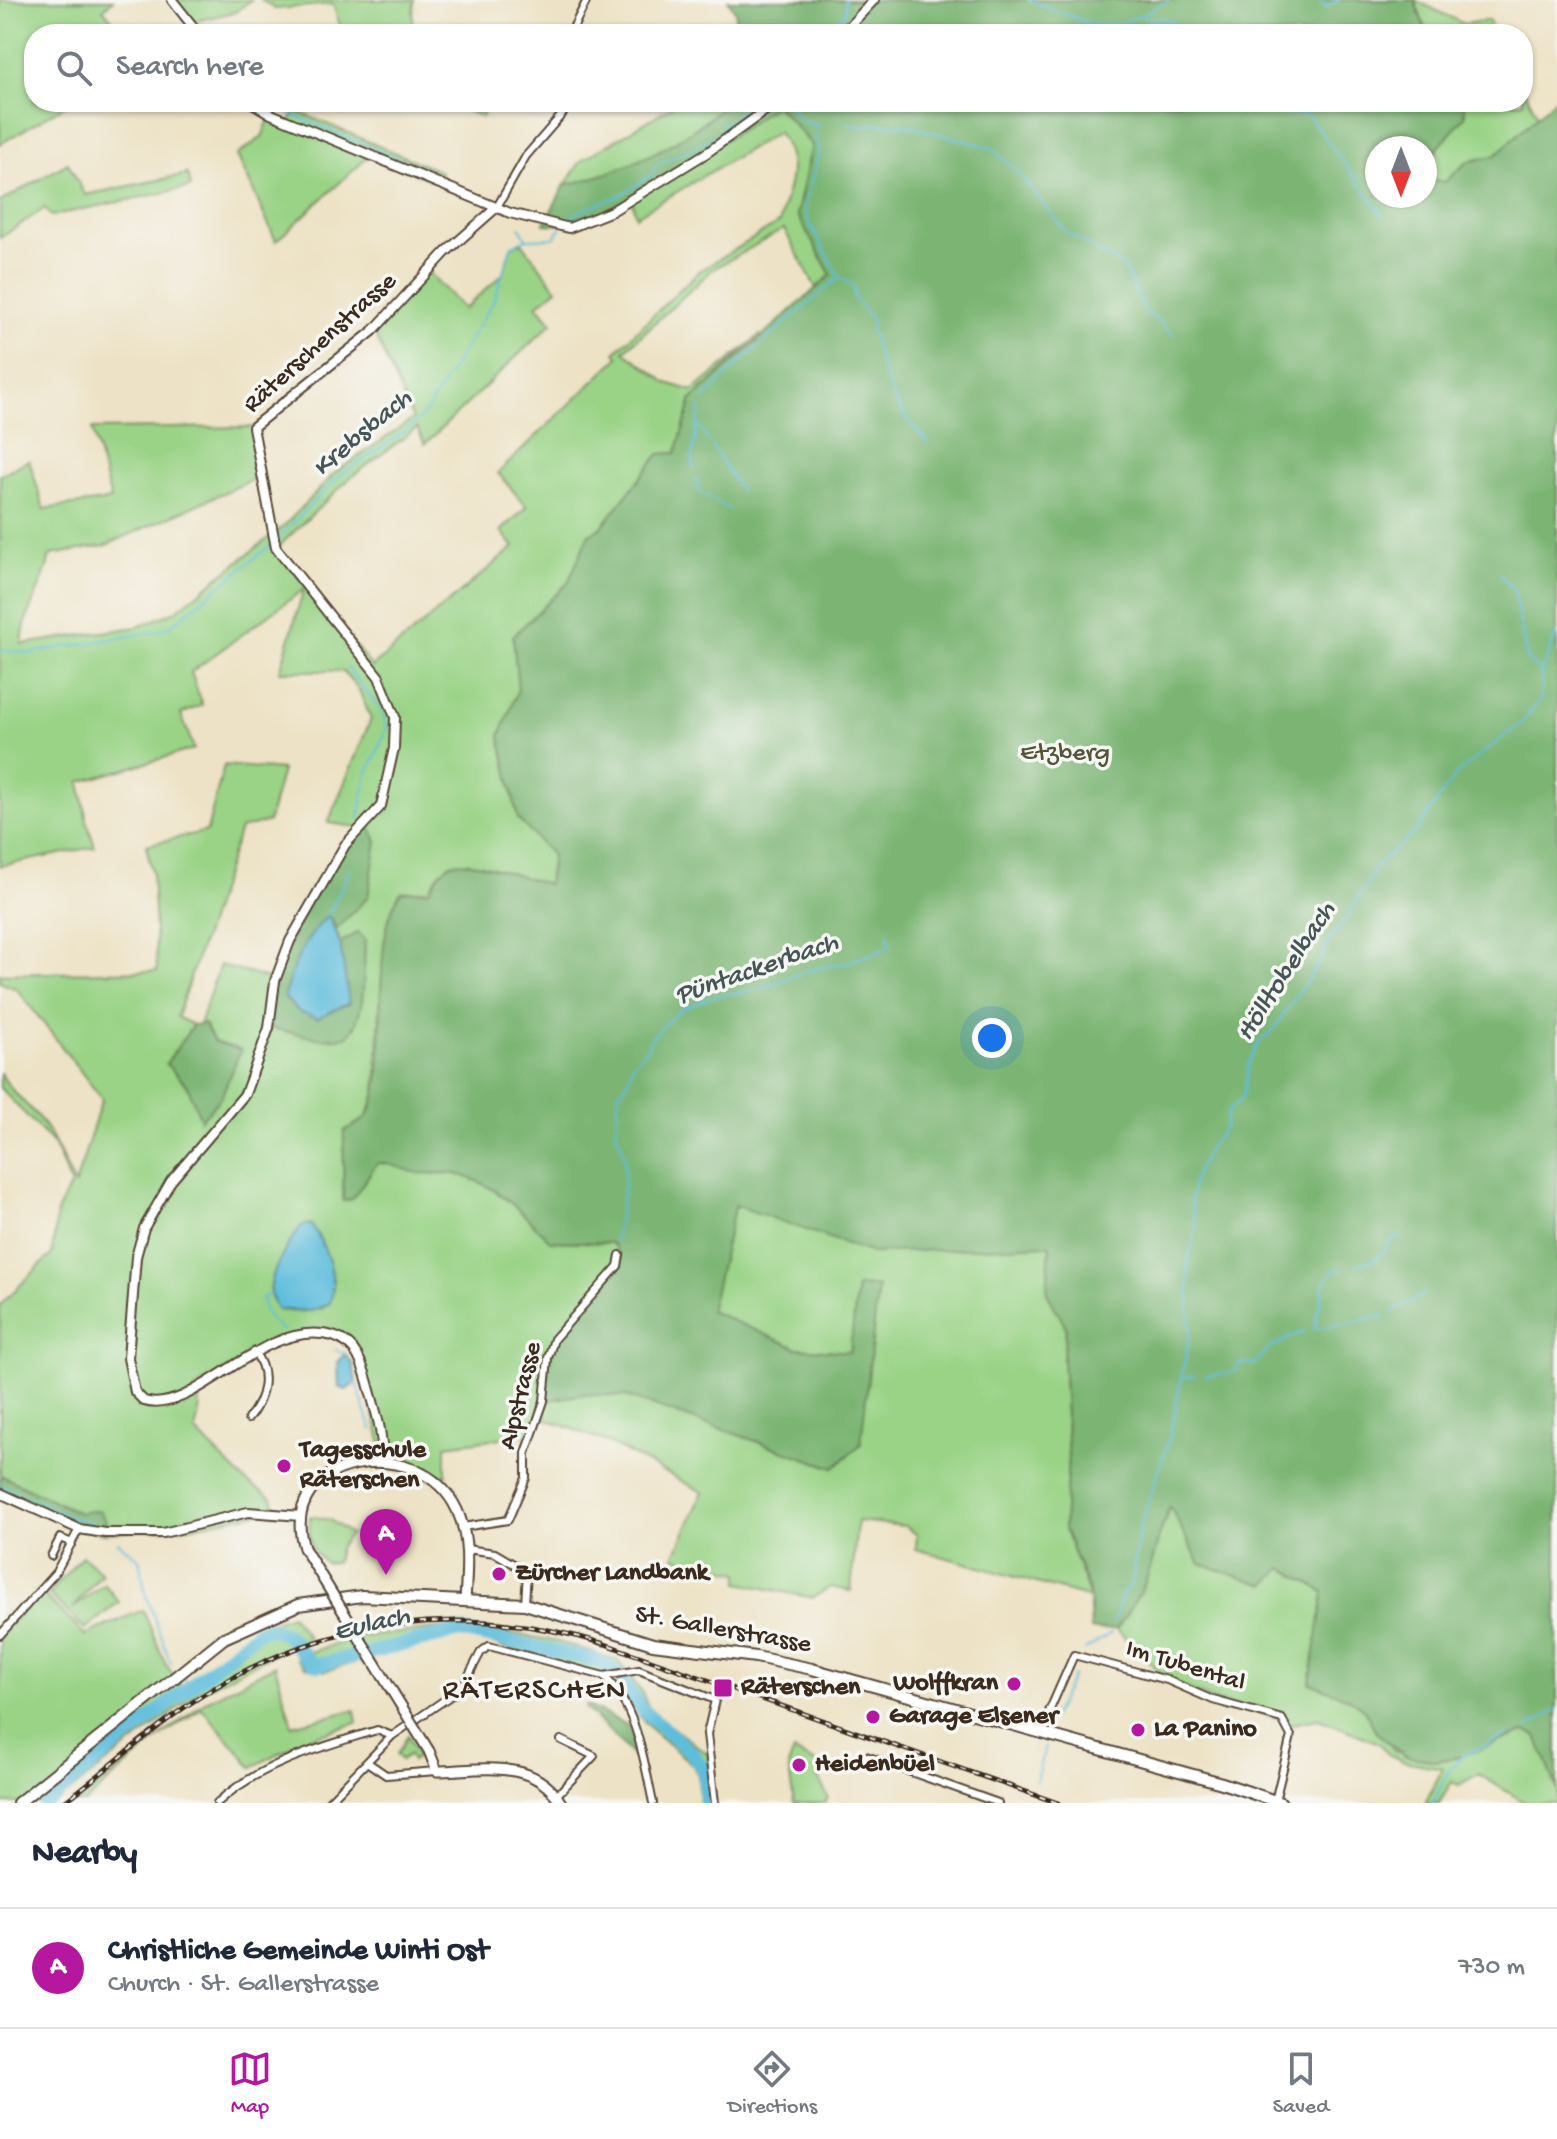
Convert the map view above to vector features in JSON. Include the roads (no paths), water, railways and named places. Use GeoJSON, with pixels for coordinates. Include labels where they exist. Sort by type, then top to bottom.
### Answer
{"type":"FeatureCollection","features":[{"type":"Feature","properties":{"kind":"main road"},"geometry":{"type":"LineString","coordinates":[[465,1600],[467,1549],[463,1527],[456,1507],[427,1475],[382,1461],[349,1466],[328,1476],[308,1497],[301,1516],[304,1548],[429,1751],[437,1771],[516,1770],[540,1780],[559,1799]]}},
{"type":"Feature","properties":{"kind":"main road","name":"St. Gallerstrasse"},"geometry":{"type":"LineString","coordinates":[[18,1803],[196,1659],[259,1620],[312,1602],[344,1597],[525,1604],[632,1639],[791,1664],[1040,1732],[1278,1802]]}},
{"type":"Feature","properties":{"kind":"street"},"geometry":{"type":"LineString","coordinates":[[172,0],[191,24]]}},
{"type":"Feature","properties":{"kind":"street"},"geometry":{"type":"LineString","coordinates":[[575,24],[587,0]]}},
{"type":"Feature","properties":{"kind":"street"},"geometry":{"type":"LineString","coordinates":[[851,24],[874,0]]}},
{"type":"Feature","properties":{"kind":"street"},"geometry":{"type":"LineString","coordinates":[[269,112],[497,207],[562,228],[582,225],[612,211],[708,152],[763,112]]}},
{"type":"Feature","properties":{"kind":"street"},"geometry":{"type":"LineString","coordinates":[[497,207],[526,156],[564,112]]}},
{"type":"Feature","properties":{"kind":"street","name":"Räterschenstrasse"},"geometry":{"type":"LineString","coordinates":[[254,1352],[170,1403],[144,1401],[135,1392],[128,1358],[136,1257],[154,1205],[245,1094],[269,1028],[275,981],[290,941],[345,845],[372,819],[385,791],[396,728],[379,677],[276,548],[271,535],[253,427],[373,331],[446,252],[497,207]]}},
{"type":"Feature","properties":{"kind":"street","name":"Alpstrasse"},"geometry":{"type":"LineString","coordinates":[[463,1527],[508,1520],[526,1478],[526,1453],[544,1401],[548,1358],[554,1339],[618,1266],[620,1255]]}},
{"type":"Feature","properties":{"kind":"street"},"geometry":{"type":"LineString","coordinates":[[248,1419],[261,1403],[263,1391],[262,1361],[254,1352],[282,1337],[334,1335],[357,1352],[364,1369],[382,1435],[382,1461]]}},
{"type":"Feature","properties":{"kind":"street"},"geometry":{"type":"LineString","coordinates":[[0,1493],[79,1529],[148,1535],[248,1512],[301,1516]]}},
{"type":"Feature","properties":{"kind":"street"},"geometry":{"type":"LineString","coordinates":[[0,1635],[56,1572],[79,1529]]}},
{"type":"Feature","properties":{"kind":"street"},"geometry":{"type":"LineString","coordinates":[[51,1556],[60,1538],[72,1543]]}},
{"type":"Feature","properties":{"kind":"street"},"geometry":{"type":"LineString","coordinates":[[467,1549],[495,1553],[527,1572],[525,1604]]}},
{"type":"Feature","properties":{"kind":"street"},"geometry":{"type":"LineString","coordinates":[[327,1803],[392,1736],[456,1693],[470,1678],[481,1652],[489,1646],[607,1675],[639,1670],[715,1700],[707,1734],[715,1803]]}},
{"type":"Feature","properties":{"kind":"street","name":"Im Tubental"},"geometry":{"type":"LineString","coordinates":[[1040,1732],[1074,1655],[1167,1680],[1213,1700],[1282,1719],[1291,1736],[1278,1802]]}},
{"type":"Feature","properties":{"kind":"street"},"geometry":{"type":"LineString","coordinates":[[607,1675],[619,1693],[639,1741],[653,1803]]}},
{"type":"Feature","properties":{"kind":"street"},"geometry":{"type":"LineString","coordinates":[[217,1803],[253,1775],[288,1760],[377,1730],[392,1736]]}},
{"type":"Feature","properties":{"kind":"street"},"geometry":{"type":"LineString","coordinates":[[559,1799],[594,1756],[561,1740]]}},
{"type":"Feature","properties":{"kind":"street"},"geometry":{"type":"LineString","coordinates":[[866,1756],[998,1803]]}},
{"type":"Feature","properties":{"kind":"street"},"geometry":{"type":"LineString","coordinates":[[367,1762],[386,1775],[437,1771]]}},
{"type":"Feature","properties":{"kind":"water"},"geometry":{"type":"Polygon","coordinates":[[[328,915],[340,943],[349,1003],[317,1018],[299,1012],[285,998],[290,975],[300,953],[328,915]]]}},
{"type":"Feature","properties":{"kind":"water"},"geometry":{"type":"Polygon","coordinates":[[[311,1224],[326,1252],[332,1272],[330,1303],[312,1311],[279,1310],[271,1291],[276,1268],[301,1226],[311,1224]]]}},
{"type":"Feature","properties":{"kind":"water"},"geometry":{"type":"Polygon","coordinates":[[[345,1354],[353,1364],[356,1383],[346,1390],[339,1387],[338,1362],[345,1354]]]}},
{"type":"Feature","properties":{"kind":"waterway","name":"Krebsbach"},"geometry":{"type":"LineString","coordinates":[[832,24],[845,13],[845,0]]}},
{"type":"Feature","properties":{"kind":"waterway"},"geometry":{"type":"LineString","coordinates":[[1028,0],[1098,24],[1128,21],[1168,0]]}},
{"type":"Feature","properties":{"kind":"waterway"},"geometry":{"type":"LineString","coordinates":[[1321,0],[1325,7],[1338,0]]}},
{"type":"Feature","properties":{"kind":"waterway"},"geometry":{"type":"LineString","coordinates":[[1143,17],[1173,21]]}},
{"type":"Feature","properties":{"kind":"waterway"},"geometry":{"type":"LineString","coordinates":[[285,112],[430,172]]}},
{"type":"Feature","properties":{"kind":"waterway","name":"Krebsbach"},"geometry":{"type":"LineString","coordinates":[[563,223],[581,211],[629,189],[653,174],[656,165],[720,134],[723,124],[736,118],[738,112]]}},
{"type":"Feature","properties":{"kind":"waterway"},"geometry":{"type":"LineString","coordinates":[[703,399],[739,363],[839,277],[808,220],[804,206],[819,153],[815,138],[818,126],[799,120],[795,112]]}},
{"type":"Feature","properties":{"kind":"waterway"},"geometry":{"type":"LineString","coordinates":[[1284,112],[1308,115],[1383,215]]}},
{"type":"Feature","properties":{"kind":"waterway"},"geometry":{"type":"LineString","coordinates":[[846,124],[862,127],[871,124],[906,125],[992,148],[1022,177],[1066,232],[1123,266],[1144,309],[1174,335]]}},
{"type":"Feature","properties":{"kind":"waterway"},"geometry":{"type":"LineString","coordinates":[[520,227],[526,238]]}},
{"type":"Feature","properties":{"kind":"waterway","name":"Krebsbach"},"geometry":{"type":"LineString","coordinates":[[276,541],[337,478],[411,427],[426,412],[494,300],[512,245],[527,239],[554,238],[560,229]]}},
{"type":"Feature","properties":{"kind":"waterway"},"geometry":{"type":"LineString","coordinates":[[839,277],[854,286],[854,298],[873,322],[870,330],[892,394],[911,424],[928,442]]}},
{"type":"Feature","properties":{"kind":"waterway"},"geometry":{"type":"LineString","coordinates":[[694,468],[692,458],[700,408]]}},
{"type":"Feature","properties":{"kind":"waterway"},"geometry":{"type":"LineString","coordinates":[[699,426],[709,441]]}},
{"type":"Feature","properties":{"kind":"waterway"},"geometry":{"type":"LineString","coordinates":[[713,447],[741,492]]}},
{"type":"Feature","properties":{"kind":"waterway"},"geometry":{"type":"LineString","coordinates":[[696,478],[699,492],[730,510]]}},
{"type":"Feature","properties":{"kind":"waterway","name":"Krebsbach"},"geometry":{"type":"LineString","coordinates":[[0,650],[31,653],[169,627],[271,545]]}},
{"type":"Feature","properties":{"kind":"waterway"},"geometry":{"type":"LineString","coordinates":[[1500,574],[1514,591],[1527,659],[1541,672]]}},
{"type":"Feature","properties":{"kind":"waterway","name":"Hölltobelbach"},"geometry":{"type":"LineString","coordinates":[[1114,1621],[1123,1593],[1132,1583],[1139,1530],[1170,1436],[1190,1334],[1188,1260],[1196,1230],[1191,1201],[1193,1180],[1209,1148],[1225,1128],[1228,1111],[1242,1099],[1249,1062],[1259,1042],[1272,1032],[1322,958],[1330,938],[1345,921],[1377,865],[1418,829],[1456,774],[1524,721],[1541,698],[1541,672],[1557,633]]}},
{"type":"Feature","properties":{"kind":"waterway"},"geometry":{"type":"LineString","coordinates":[[347,667],[383,713],[387,730],[367,774],[359,818]]}},
{"type":"Feature","properties":{"kind":"waterway"},"geometry":{"type":"LineString","coordinates":[[328,915],[351,867]]}},
{"type":"Feature","properties":{"kind":"waterway","name":"Püntackerbach"},"geometry":{"type":"LineString","coordinates":[[615,1241],[625,1171],[622,1145],[616,1135],[619,1092],[626,1085],[633,1064],[648,1047],[651,1038],[680,1010],[711,997],[758,990],[807,971],[852,961],[890,947],[888,934]]}},
{"type":"Feature","properties":{"kind":"waterway"},"geometry":{"type":"LineString","coordinates":[[1356,1265],[1378,1258],[1392,1240],[1400,1237]]}},
{"type":"Feature","properties":{"kind":"waterway"},"geometry":{"type":"LineString","coordinates":[[1342,1270],[1335,1269],[1325,1282],[1314,1329],[1384,1316]]}},
{"type":"Feature","properties":{"kind":"waterway"},"geometry":{"type":"LineString","coordinates":[[1392,1312],[1424,1294]]}},
{"type":"Feature","properties":{"kind":"waterway"},"geometry":{"type":"LineString","coordinates":[[270,1295],[263,1297],[264,1308],[272,1321],[284,1331]]}},
{"type":"Feature","properties":{"kind":"waterway"},"geometry":{"type":"LineString","coordinates":[[1206,1376],[1234,1372],[1239,1363],[1254,1364],[1270,1348],[1304,1331]]}},
{"type":"Feature","properties":{"kind":"waterway"},"geometry":{"type":"LineString","coordinates":[[336,1350],[345,1354]]}},
{"type":"Feature","properties":{"kind":"waterway"},"geometry":{"type":"LineString","coordinates":[[1182,1377],[1195,1376]]}},
{"type":"Feature","properties":{"kind":"waterway"},"geometry":{"type":"LineString","coordinates":[[356,1383],[372,1430]]}},
{"type":"Feature","properties":{"kind":"waterway"},"geometry":{"type":"LineString","coordinates":[[0,1485],[72,1518],[99,1525]]}},
{"type":"Feature","properties":{"kind":"waterway"},"geometry":{"type":"LineString","coordinates":[[118,1542],[139,1559],[146,1595],[171,1664]]}},
{"type":"Feature","properties":{"kind":"waterway","name":"Eulach"},"geometry":{"type":"LineString","coordinates":[[45,1803],[259,1631],[270,1628],[288,1636],[306,1658],[318,1665],[460,1631],[598,1661],[612,1669],[642,1709],[693,1754],[704,1771],[707,1803]]}},
{"type":"Feature","properties":{"kind":"waterway","name":"Hölltobelbach"},"geometry":{"type":"LineString","coordinates":[[1085,1650],[1111,1633]]}},
{"type":"Feature","properties":{"kind":"waterway","name":"Hölltobelbach"},"geometry":{"type":"LineString","coordinates":[[1052,1719],[1073,1676]]}},
{"type":"Feature","properties":{"kind":"waterway","name":"Eulach"},"geometry":{"type":"LineString","coordinates":[[185,1680],[191,1687]]}},
{"type":"Feature","properties":{"kind":"waterway"},"geometry":{"type":"LineString","coordinates":[[1528,1727],[1557,1710]]}},
{"type":"Feature","properties":{"kind":"waterway"},"geometry":{"type":"LineString","coordinates":[[1432,1803],[1451,1767],[1462,1756],[1507,1736]]}},
{"type":"Feature","properties":{"kind":"waterway","name":"Hölltobelbach"},"geometry":{"type":"LineString","coordinates":[[1036,1781],[1045,1746]]}},
{"type":"Feature","properties":{"kind":"railway"},"geometry":{"type":"LineString","coordinates":[[63,1803],[185,1707],[249,1669],[298,1648],[347,1634],[398,1624],[450,1621],[501,1623],[553,1631],[605,1644],[1058,1803]]}},
{"type":"Feature","properties":{"kind":"place","name":"Tagesschule Räterschen"},"geometry":{"type":"Point","coordinates":[284,1466]}},
{"type":"Feature","properties":{"kind":"place","name":"Zürcher Landbank"},"geometry":{"type":"Point","coordinates":[499,1574]}},
{"type":"Feature","properties":{"kind":"place","name":"Christliche Gemeinde Winti Ost"},"geometry":{"type":"Point","coordinates":[386,1575]}},
{"type":"Feature","properties":{"kind":"place","name":"Wolffkran"},"geometry":{"type":"Point","coordinates":[1014,1684]}},
{"type":"Feature","properties":{"kind":"place","name":"Räterschen"},"geometry":{"type":"Point","coordinates":[723,1688]}},
{"type":"Feature","properties":{"kind":"place","name":"Garage Elsener"},"geometry":{"type":"Point","coordinates":[873,1717]}},
{"type":"Feature","properties":{"kind":"place","name":"La Panino"},"geometry":{"type":"Point","coordinates":[1138,1730]}},
{"type":"Feature","properties":{"kind":"place","name":"Heidenbüel"},"geometry":{"type":"Point","coordinates":[799,1765]}},
{"type":"Feature","properties":{"kind":"district","name":"RÄTERSCHEN"},"geometry":{"type":"Point","coordinates":[535,1692]}},
{"type":"Feature","properties":{"kind":"park label","name":"Etzberg"},"geometry":{"type":"Point","coordinates":[1065,754]}}]}
